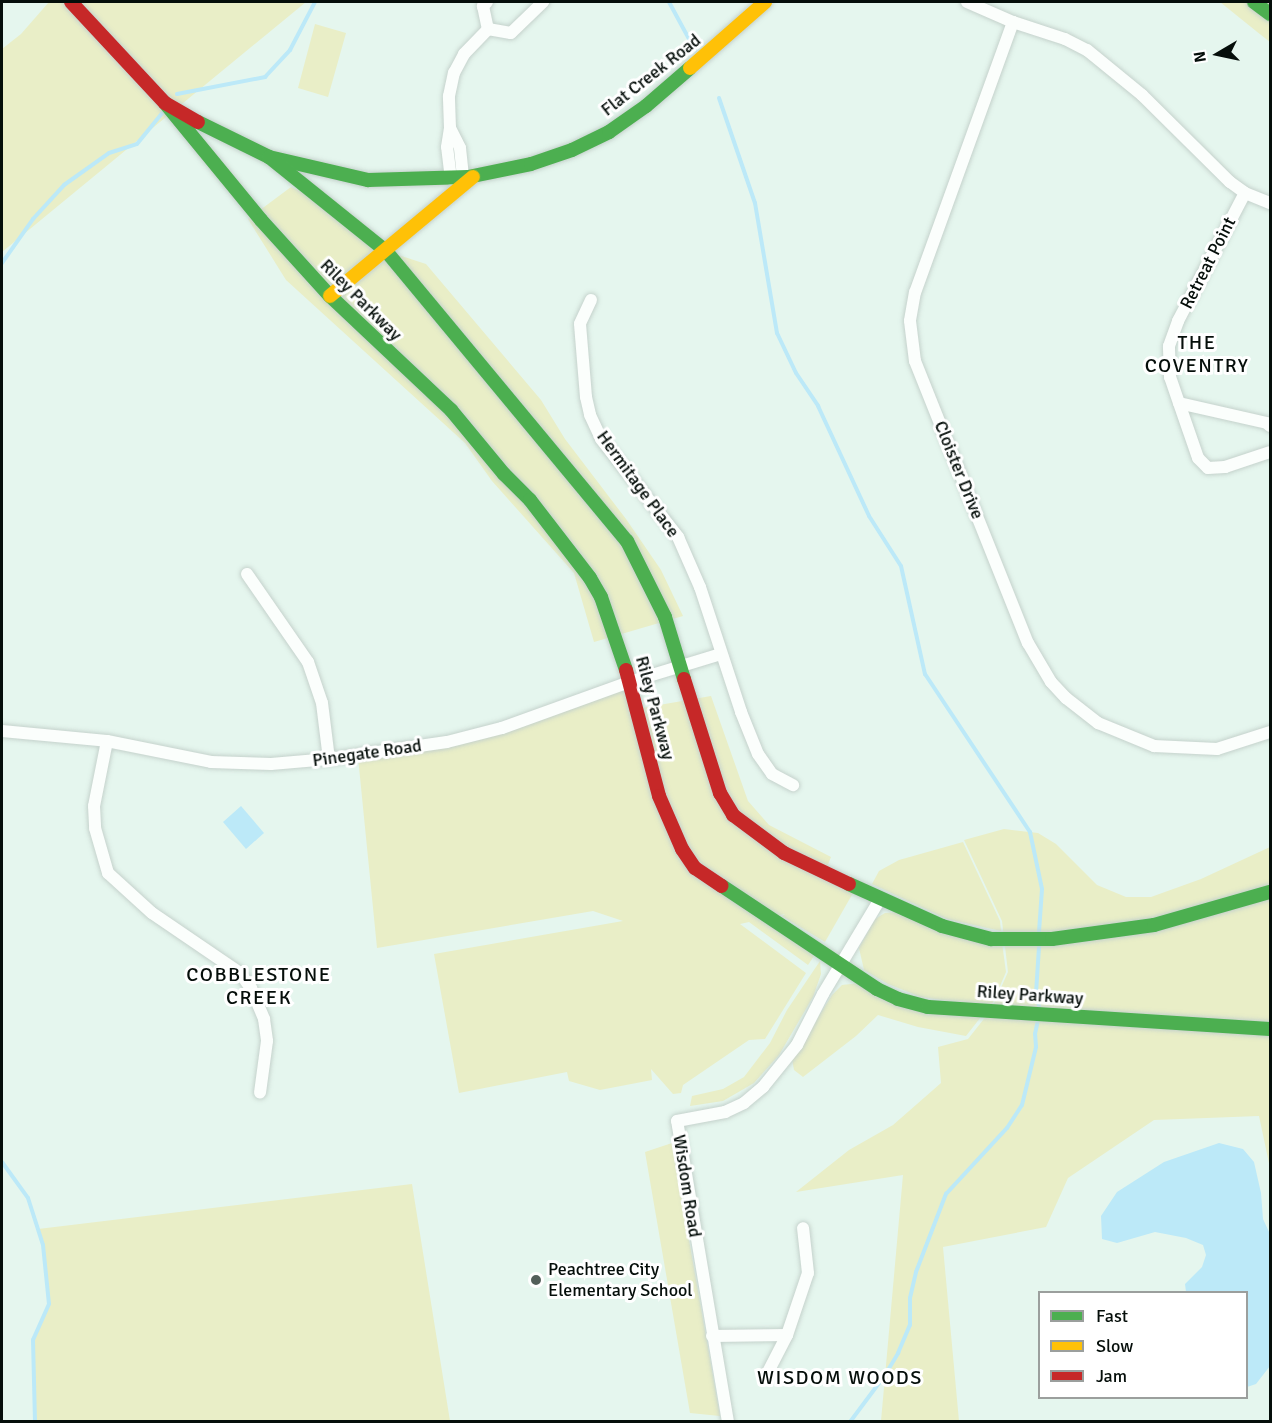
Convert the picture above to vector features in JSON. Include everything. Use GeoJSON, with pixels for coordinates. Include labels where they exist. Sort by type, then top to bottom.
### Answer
{"type":"FeatureCollection","features":[{"type":"Feature","properties":{"kind":"street","name":"Flat Creek Road"},"geometry":{"type":"LineString","coordinates":[[71,2],[165,103],[268,157],[368,180],[462,178],[531,164],[572,150],[609,132],[671,86],[765,2]]}},
{"type":"Feature","properties":{"kind":"street"},"geometry":{"type":"LineString","coordinates":[[487,2],[483,6],[488,29]]}},
{"type":"Feature","properties":{"kind":"street"},"geometry":{"type":"LineString","coordinates":[[488,29],[511,33],[543,2]]}},
{"type":"Feature","properties":{"kind":"street"},"geometry":{"type":"LineString","coordinates":[[967,2],[1013,22],[1065,39],[1087,50],[1142,95],[1211,165],[1245,193],[1270,203]]}},
{"type":"Feature","properties":{"kind":"street"},"geometry":{"type":"LineString","coordinates":[[1254,2],[1270,14]]}},
{"type":"Feature","properties":{"kind":"street","name":"Cloister Drive"},"geometry":{"type":"LineString","coordinates":[[1013,22],[914,296],[910,321],[911,343],[924,386],[1028,643],[1050,682],[1066,698],[1098,723],[1154,746],[1217,749],[1270,732]]}},
{"type":"Feature","properties":{"kind":"street"},"geometry":{"type":"LineString","coordinates":[[330,296],[386,251],[462,178],[447,147],[450,128],[449,96],[454,73],[464,54],[488,29]]}},
{"type":"Feature","properties":{"kind":"street","name":"Riley Parkway"},"geometry":{"type":"LineString","coordinates":[[165,103],[261,220],[330,296],[451,410],[504,474],[530,500],[573,555],[601,597],[629,682],[659,796],[682,849],[694,868],[841,966],[898,999],[928,1007],[1270,1029]]}},
{"type":"Feature","properties":{"kind":"street","name":"Riley Parkway"},"geometry":{"type":"LineString","coordinates":[[268,157],[386,251],[627,541],[656,595],[720,793],[733,815],[751,831],[784,853],[880,899],[952,929],[991,939],[1021,940],[1154,925],[1270,892]]}},
{"type":"Feature","properties":{"kind":"street","name":"Retreat Point"},"geometry":{"type":"LineString","coordinates":[[1245,193],[1172,337],[1168,366],[1198,458],[1208,468],[1225,467],[1270,452]]}},
{"type":"Feature","properties":{"kind":"street","name":"Hermitage Place"},"geometry":{"type":"LineString","coordinates":[[591,300],[580,324],[586,397],[590,415],[602,439],[678,537],[700,586],[721,654],[758,754],[772,774],[793,785]]}},
{"type":"Feature","properties":{"kind":"street"},"geometry":{"type":"LineString","coordinates":[[1179,403],[1267,423],[1270,426]]}},
{"type":"Feature","properties":{"kind":"street"},"geometry":{"type":"LineString","coordinates":[[247,574],[311,670],[322,703],[329,759]]}},
{"type":"Feature","properties":{"kind":"street","name":"Pinegate Road"},"geometry":{"type":"LineString","coordinates":[[2,731],[107,741],[211,762],[271,764],[329,759],[447,742],[502,728],[629,682],[721,654]]}},
{"type":"Feature","properties":{"kind":"street"},"geometry":{"type":"LineString","coordinates":[[107,741],[94,806],[95,828],[108,873],[152,913],[240,973],[251,987],[264,1019],[267,1041],[260,1092]]}},
{"type":"Feature","properties":{"kind":"street","name":"Wisdom Road"},"geometry":{"type":"LineString","coordinates":[[728,1422],[677,1121],[725,1112],[744,1103],[764,1087],[797,1045],[880,899]]}},
{"type":"Feature","properties":{"kind":"street"},"geometry":{"type":"LineString","coordinates":[[768,1372],[787,1335],[808,1273],[803,1228]]}},
{"type":"Feature","properties":{"kind":"street"},"geometry":{"type":"LineString","coordinates":[[712,1336],[787,1335]]}},
{"type":"Feature","properties":{"kind":"green space"},"geometry":{"type":"Polygon","coordinates":[[[49,2],[306,2],[2,252],[2,49],[21,34],[49,2]]]}},
{"type":"Feature","properties":{"kind":"green space"},"geometry":{"type":"Polygon","coordinates":[[[1220,2],[1270,3],[1270,42],[1261,35],[1220,2]]]}},
{"type":"Feature","properties":{"kind":"green space"},"geometry":{"type":"Polygon","coordinates":[[[315,24],[346,33],[328,97],[298,88],[315,24]]]}},
{"type":"Feature","properties":{"kind":"green space"},"geometry":{"type":"Polygon","coordinates":[[[291,187],[321,201],[386,251],[426,264],[541,400],[565,439],[626,519],[661,570],[683,616],[594,642],[574,573],[492,481],[465,443],[286,280],[248,219],[291,187]]]}},
{"type":"Feature","properties":{"kind":"green space"},"geometry":{"type":"Polygon","coordinates":[[[629,682],[636,709],[711,696],[748,801],[769,825],[831,857],[822,879],[853,893],[825,942],[782,916],[785,914],[762,919],[814,956],[808,965],[749,922],[740,924],[806,973],[765,1039],[749,1040],[683,1085],[681,1093],[673,1094],[651,1069],[652,1080],[600,1090],[569,1081],[567,1072],[459,1093],[434,954],[623,921],[593,911],[377,948],[358,757],[484,733],[629,682]]]}},
{"type":"Feature","properties":{"kind":"green space"},"geometry":{"type":"Polygon","coordinates":[[[1004,829],[1038,833],[1056,844],[1097,885],[1126,897],[1151,897],[1201,879],[1270,847],[1270,1168],[1259,1116],[1154,1120],[1068,1178],[1046,1227],[943,1247],[959,1421],[881,1421],[903,1175],[796,1192],[849,1150],[893,1125],[941,1083],[938,1047],[968,1039],[991,1010],[1008,972],[1002,921],[964,840],[1004,829]]]}},
{"type":"Feature","properties":{"kind":"green space"},"geometry":{"type":"Polygon","coordinates":[[[963,842],[1000,921],[1001,931],[947,919],[872,884],[879,871],[899,860],[963,842]]]}},
{"type":"Feature","properties":{"kind":"green space"},"geometry":{"type":"Polygon","coordinates":[[[900,912],[1002,943],[1006,972],[991,1007],[921,997],[888,984],[864,970],[859,948],[875,919],[885,913],[900,912]]]}},
{"type":"Feature","properties":{"kind":"green space"},"geometry":{"type":"Polygon","coordinates":[[[820,961],[821,974],[813,997],[779,1055],[754,1083],[723,1101],[690,1106],[692,1096],[723,1089],[744,1077],[770,1043],[787,1010],[820,961]]]}},
{"type":"Feature","properties":{"kind":"green space"},"geometry":{"type":"Polygon","coordinates":[[[860,983],[984,1013],[966,1036],[918,1027],[878,1015],[856,1036],[803,1077],[794,1070],[792,1059],[832,995],[842,985],[860,983]]]}},
{"type":"Feature","properties":{"kind":"green space"},"geometry":{"type":"Polygon","coordinates":[[[672,1143],[720,1416],[690,1413],[645,1152],[672,1143]]]}},
{"type":"Feature","properties":{"kind":"green space"},"geometry":{"type":"Polygon","coordinates":[[[412,1184],[450,1421],[35,1421],[33,1340],[49,1304],[43,1245],[38,1229],[412,1184]]]}},
{"type":"Feature","properties":{"kind":"water"},"geometry":{"type":"Polygon","coordinates":[[[241,806],[264,833],[246,849],[223,822],[241,806]]]}},
{"type":"Feature","properties":{"kind":"water"},"geometry":{"type":"Polygon","coordinates":[[[1219,1143],[1243,1149],[1254,1162],[1261,1193],[1263,1219],[1270,1234],[1270,1366],[1256,1384],[1248,1387],[1248,1291],[1186,1291],[1185,1284],[1202,1267],[1206,1255],[1203,1245],[1186,1238],[1155,1232],[1117,1243],[1102,1239],[1101,1216],[1117,1192],[1164,1162],[1219,1143]]]}},
{"type":"Feature","properties":{"kind":"waterway"},"geometry":{"type":"LineString","coordinates":[[177,94],[265,77],[290,50],[315,2]]}},
{"type":"Feature","properties":{"kind":"waterway"},"geometry":{"type":"LineString","coordinates":[[669,2],[695,50]]}},
{"type":"Feature","properties":{"kind":"waterway"},"geometry":{"type":"LineString","coordinates":[[719,98],[755,203],[777,333],[796,373],[818,406],[869,516],[901,566],[925,674],[1030,832],[1042,889],[1039,932]]}},
{"type":"Feature","properties":{"kind":"waterway"},"geometry":{"type":"LineString","coordinates":[[2,263],[33,219],[64,185],[109,153],[137,144],[163,112]]}},
{"type":"Feature","properties":{"kind":"waterway"},"geometry":{"type":"LineString","coordinates":[[1039,947],[1036,993],[1040,1010]]}},
{"type":"Feature","properties":{"kind":"waterway"},"geometry":{"type":"LineString","coordinates":[[850,1422],[885,1375],[910,1325],[910,1298],[916,1272],[946,1194],[1007,1128],[1022,1105],[1036,1047],[1035,1034],[1038,1020]]}},
{"type":"Feature","properties":{"kind":"waterway"},"geometry":{"type":"LineString","coordinates":[[2,1162],[28,1198],[43,1245],[49,1304],[33,1340],[35,1422]]}},
{"type":"Feature","properties":{"kind":"traffic: fast"},"geometry":{"type":"LineString","coordinates":[[1254,2],[1270,14]]}},
{"type":"Feature","properties":{"kind":"traffic: fast"},"geometry":{"type":"LineString","coordinates":[[198,122],[269,157],[368,180],[468,177],[531,164],[572,150],[609,132],[646,106],[690,68]]}},
{"type":"Feature","properties":{"kind":"traffic: fast"},"geometry":{"type":"LineString","coordinates":[[165,103],[261,220],[330,296],[451,410],[504,474],[530,500],[590,578],[601,597],[626,670]]}},
{"type":"Feature","properties":{"kind":"traffic: fast"},"geometry":{"type":"LineString","coordinates":[[269,157],[386,251],[627,541],[665,617],[684,679]]}},
{"type":"Feature","properties":{"kind":"traffic: fast"},"geometry":{"type":"LineString","coordinates":[[849,884],[942,926],[991,939],[1052,939],[1154,925],[1270,892]]}},
{"type":"Feature","properties":{"kind":"traffic: fast"},"geometry":{"type":"LineString","coordinates":[[722,886],[877,989],[898,999],[928,1007],[1270,1029]]}},
{"type":"Feature","properties":{"kind":"traffic: slow"},"geometry":{"type":"LineString","coordinates":[[690,68],[765,2]]}},
{"type":"Feature","properties":{"kind":"traffic: slow"},"geometry":{"type":"LineString","coordinates":[[330,296],[473,177]]}},
{"type":"Feature","properties":{"kind":"traffic: jam"},"geometry":{"type":"LineString","coordinates":[[71,2],[165,103],[198,122]]}},
{"type":"Feature","properties":{"kind":"traffic: jam"},"geometry":{"type":"LineString","coordinates":[[626,670],[659,796],[682,849],[695,868],[722,886]]}},
{"type":"Feature","properties":{"kind":"traffic: jam"},"geometry":{"type":"LineString","coordinates":[[684,679],[720,793],[733,815],[784,853],[849,884]]}},
{"type":"Feature","properties":{"kind":"place","name":"Peachtree City Elementary School"},"geometry":{"type":"Point","coordinates":[536,1280]}},
{"type":"Feature","properties":{"kind":"district","name":"THE COVENTRY"},"geometry":{"type":"Point","coordinates":[1197,354]}},
{"type":"Feature","properties":{"kind":"district","name":"COBBLESTONE CREEK"},"geometry":{"type":"Point","coordinates":[259,986]}},
{"type":"Feature","properties":{"kind":"district","name":"WISDOM WOODS"},"geometry":{"type":"Point","coordinates":[840,1377]}}]}
